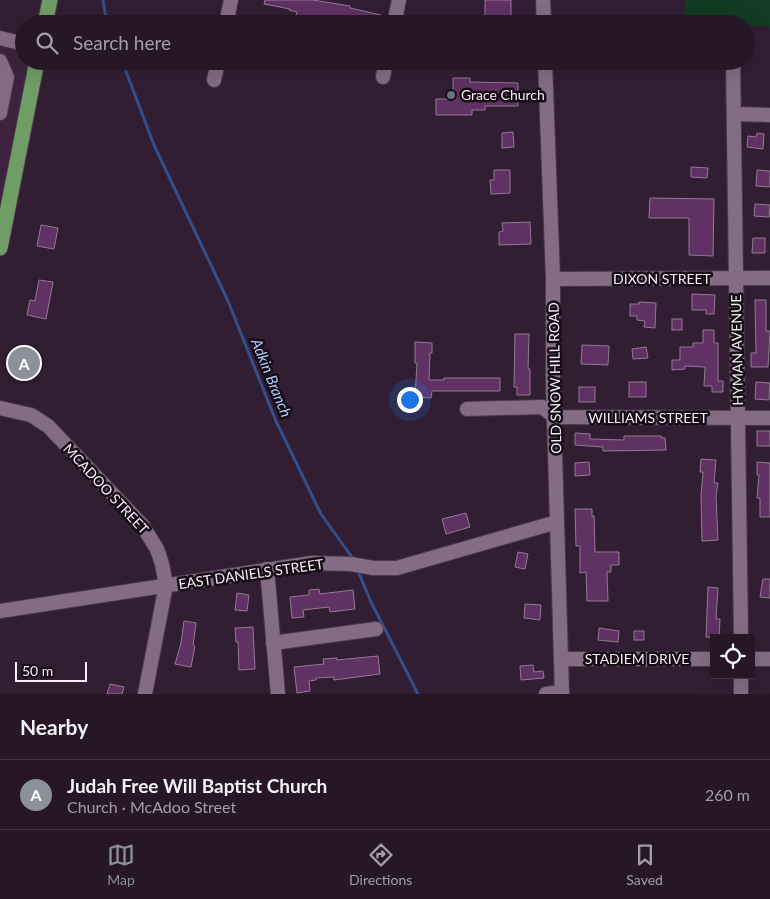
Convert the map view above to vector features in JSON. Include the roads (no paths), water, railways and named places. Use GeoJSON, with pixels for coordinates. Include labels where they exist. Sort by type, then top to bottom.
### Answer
{"type":"FeatureCollection","features":[{"type":"Feature","properties":{"kind":"main road"},"geometry":{"type":"LineString","coordinates":[[47,15],[50,0]]}},
{"type":"Feature","properties":{"kind":"main road"},"geometry":{"type":"LineString","coordinates":[[1,241],[35,70]]}},
{"type":"Feature","properties":{"kind":"street"},"geometry":{"type":"LineString","coordinates":[[228,15],[231,0]]}},
{"type":"Feature","properties":{"kind":"street"},"geometry":{"type":"LineString","coordinates":[[396,15],[399,0]]}},
{"type":"Feature","properties":{"kind":"street"},"geometry":{"type":"LineString","coordinates":[[543,0],[544,15]]}},
{"type":"Feature","properties":{"kind":"street"},"geometry":{"type":"LineString","coordinates":[[0,38],[15,42]]}},
{"type":"Feature","properties":{"kind":"street"},"geometry":{"type":"LineString","coordinates":[[0,61],[7,77],[0,113]]}},
{"type":"Feature","properties":{"kind":"street"},"geometry":{"type":"LineString","coordinates":[[214,80],[216,70]]}},
{"type":"Feature","properties":{"kind":"street"},"geometry":{"type":"LineString","coordinates":[[383,76],[384,70]]}},
{"type":"Feature","properties":{"kind":"street","name":"OLD SNOW HILL ROAD"},"geometry":{"type":"LineString","coordinates":[[545,70],[553,279],[562,693]]}},
{"type":"Feature","properties":{"kind":"street","name":"HYMAN AVENUE"},"geometry":{"type":"LineString","coordinates":[[733,70],[741,634]]}},
{"type":"Feature","properties":{"kind":"street"},"geometry":{"type":"LineString","coordinates":[[734,114],[770,115]]}},
{"type":"Feature","properties":{"kind":"street","name":"DIXON STREET"},"geometry":{"type":"LineString","coordinates":[[553,279],[770,278]]}},
{"type":"Feature","properties":{"kind":"street"},"geometry":{"type":"LineString","coordinates":[[467,409],[542,407],[555,417]]}},
{"type":"Feature","properties":{"kind":"street","name":"MCADOO STREET"},"geometry":{"type":"LineString","coordinates":[[0,408],[32,415],[48,426],[142,525],[157,549],[166,585],[145,694]]}},
{"type":"Feature","properties":{"kind":"street","name":"WILLIAMS STREET"},"geometry":{"type":"LineString","coordinates":[[555,417],[770,418]]}},
{"type":"Feature","properties":{"kind":"street","name":"EAST DANIELS STREET"},"geometry":{"type":"LineString","coordinates":[[0,611],[312,563],[397,568],[558,522]]}},
{"type":"Feature","properties":{"kind":"street"},"geometry":{"type":"LineString","coordinates":[[267,569],[278,694]]}},
{"type":"Feature","properties":{"kind":"street"},"geometry":{"type":"LineString","coordinates":[[274,643],[376,629]]}},
{"type":"Feature","properties":{"kind":"street","name":"STADIEM DRIVE"},"geometry":{"type":"LineString","coordinates":[[561,659],[710,659]]}},
{"type":"Feature","properties":{"kind":"street"},"geometry":{"type":"LineString","coordinates":[[755,659],[770,659]]}},
{"type":"Feature","properties":{"kind":"street"},"geometry":{"type":"LineString","coordinates":[[741,679],[741,694]]}},
{"type":"Feature","properties":{"kind":"street"},"geometry":{"type":"LineString","coordinates":[[546,694],[562,693]]}},
{"type":"Feature","properties":{"kind":"waterway","name":"Adkin Branch"},"geometry":{"type":"LineString","coordinates":[[103,0],[106,15]]}},
{"type":"Feature","properties":{"kind":"waterway","name":"Adkin Branch"},"geometry":{"type":"LineString","coordinates":[[125,70],[154,145],[228,301],[276,421],[321,514],[354,560]]}},
{"type":"Feature","properties":{"kind":"waterway","name":"Adkin Branch"},"geometry":{"type":"LineString","coordinates":[[358,571],[371,602],[418,694]]}},
{"type":"Feature","properties":{"kind":"place","name":"Grace Church"},"geometry":{"type":"Point","coordinates":[451,95]}},
{"type":"Feature","properties":{"kind":"place","name":"Judah Free Will Baptist Church"},"geometry":{"type":"Point","coordinates":[24,363]}}]}
